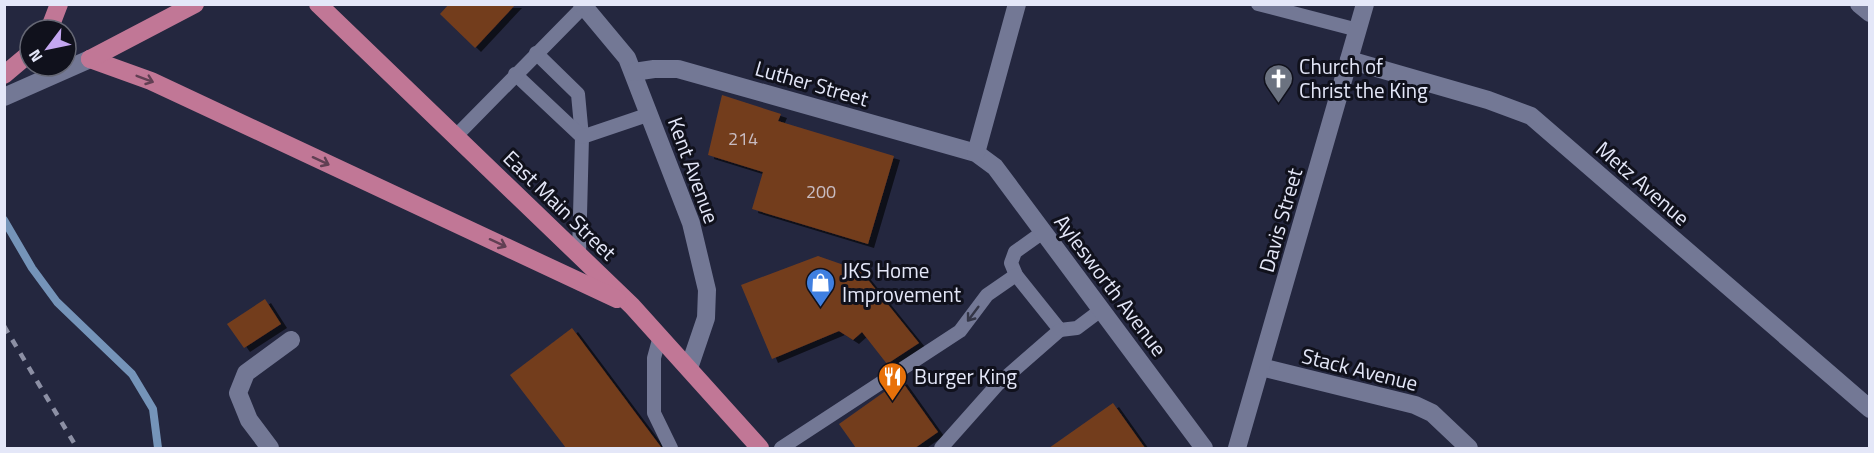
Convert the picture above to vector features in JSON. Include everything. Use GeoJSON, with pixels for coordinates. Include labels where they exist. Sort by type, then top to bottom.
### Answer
{"type":"FeatureCollection","features":[{"type":"Feature","properties":{"kind":"main road"},"geometry":{"type":"LineString","coordinates":[[90,59],[195,4]]}},
{"type":"Feature","properties":{"kind":"main road","name":"East Main Street"},"geometry":{"type":"LineString","coordinates":[[318,4],[632,306],[760,448]]}},
{"type":"Feature","properties":{"kind":"main road"},"geometry":{"type":"LineString","coordinates":[[90,59],[151,81],[632,306]]}},
{"type":"Feature","properties":{"kind":"street"},"geometry":{"type":"LineString","coordinates":[[976,153],[1017,4]]}},
{"type":"Feature","properties":{"kind":"street","name":"Davis Street"},"geometry":{"type":"LineString","coordinates":[[1237,448],[1365,4]]}},
{"type":"Feature","properties":{"kind":"street"},"geometry":{"type":"LineString","coordinates":[[1859,4],[1869,13]]}},
{"type":"Feature","properties":{"kind":"street","name":"Kent Avenue"},"geometry":{"type":"LineString","coordinates":[[583,5],[627,58],[634,72],[691,223],[707,290],[706,318],[689,368]]}},
{"type":"Feature","properties":{"kind":"street"},"geometry":{"type":"LineString","coordinates":[[4,98],[90,59]]}},
{"type":"Feature","properties":{"kind":"street","name":"Metz Avenue"},"geometry":{"type":"LineString","coordinates":[[1349,60],[1488,100],[1531,116],[1869,409]]}},
{"type":"Feature","properties":{"kind":"street","name":"Luther Street"},"geometry":{"type":"LineString","coordinates":[[634,72],[678,69],[976,153]]}},
{"type":"Feature","properties":{"kind":"street","name":"Aylesworth Avenue"},"geometry":{"type":"LineString","coordinates":[[976,153],[995,167],[1204,448]]}},
{"type":"Feature","properties":{"kind":"street"},"geometry":{"type":"LineString","coordinates":[[270,448],[249,420],[238,393],[246,373],[291,340]]}},
{"type":"Feature","properties":{"kind":"street","name":"Stack Avenue"},"geometry":{"type":"LineString","coordinates":[[1261,367],[1415,405],[1432,413],[1469,448]]}},
{"type":"Feature","properties":{"kind":"lane"},"geometry":{"type":"LineString","coordinates":[[1258,4],[1358,30]]}},
{"type":"Feature","properties":{"kind":"lane"},"geometry":{"type":"LineString","coordinates":[[455,137],[583,5]]}},
{"type":"Feature","properties":{"kind":"lane"},"geometry":{"type":"LineString","coordinates":[[536,53],[578,94],[582,137],[579,254]]}},
{"type":"Feature","properties":{"kind":"lane"},"geometry":{"type":"LineString","coordinates":[[515,74],[582,137]]}},
{"type":"Feature","properties":{"kind":"lane"},"geometry":{"type":"LineString","coordinates":[[582,137],[650,114]]}},
{"type":"Feature","properties":{"kind":"lane"},"geometry":{"type":"LineString","coordinates":[[1044,232],[1014,252],[1011,263],[1016,275],[1060,330]]}},
{"type":"Feature","properties":{"kind":"lane"},"geometry":{"type":"LineString","coordinates":[[781,448],[960,331],[987,295],[1016,275]]}},
{"type":"Feature","properties":{"kind":"lane"},"geometry":{"type":"LineString","coordinates":[[941,448],[997,386],[1060,330],[1077,327],[1101,310]]}},
{"type":"Feature","properties":{"kind":"lane"},"geometry":{"type":"LineString","coordinates":[[660,336],[654,358],[654,412],[671,448]]}},
{"type":"Feature","properties":{"kind":"building"},"geometry":{"type":"Polygon","coordinates":[[[449,4],[516,4],[475,48],[440,14],[449,4]]]}},
{"type":"Feature","properties":{"kind":"building"},"geometry":{"type":"Polygon","coordinates":[[[722,95],[781,114],[778,121],[894,156],[868,244],[752,209],[763,172],[708,155],[722,95]]]}},
{"type":"Feature","properties":{"kind":"building","name":"JKS Home Improvement"},"geometry":{"type":"Polygon","coordinates":[[[818,256],[861,271],[919,343],[887,364],[862,332],[853,340],[839,331],[772,359],[741,285],[818,256]]]}},
{"type":"Feature","properties":{"kind":"building"},"geometry":{"type":"Polygon","coordinates":[[[265,299],[281,324],[244,348],[227,324],[265,299]]]}},
{"type":"Feature","properties":{"kind":"building"},"geometry":{"type":"Polygon","coordinates":[[[572,328],[660,448],[566,448],[510,375],[572,328]]]}},
{"type":"Feature","properties":{"kind":"building","name":"Burger King"},"geometry":{"type":"Polygon","coordinates":[[[901,380],[938,432],[915,448],[856,448],[839,424],[901,380]]]}},
{"type":"Feature","properties":{"kind":"building"},"geometry":{"type":"Polygon","coordinates":[[[1113,403],[1145,448],[1049,448],[1113,403]]]}},
{"type":"Feature","properties":{"kind":"waterway"},"geometry":{"type":"LineString","coordinates":[[4,220],[32,268],[57,302],[132,374],[153,409],[158,448]]}},
{"type":"Feature","properties":{"kind":"railway"},"geometry":{"type":"LineString","coordinates":[[4,326],[77,448]]}},
{"type":"Feature","properties":{"kind":"place","name":"Church of Christ the King"},"geometry":{"type":"Point","coordinates":[1278,104]}},
{"type":"Feature","properties":{"kind":"place","name":"JKS Home Improvement"},"geometry":{"type":"Point","coordinates":[821,308]}},
{"type":"Feature","properties":{"kind":"place","name":"Burger King"},"geometry":{"type":"Point","coordinates":[893,402]}}]}
